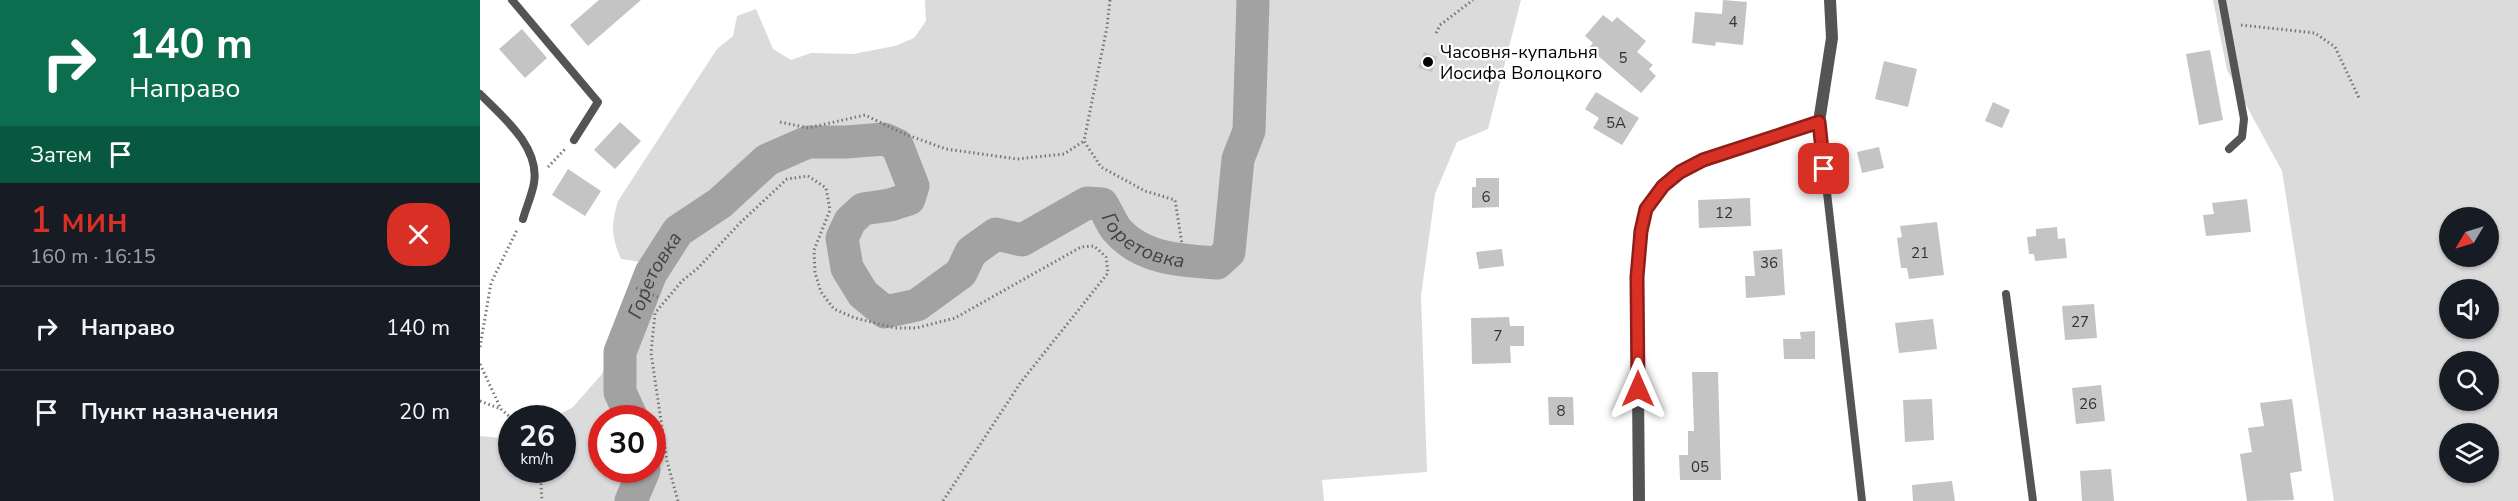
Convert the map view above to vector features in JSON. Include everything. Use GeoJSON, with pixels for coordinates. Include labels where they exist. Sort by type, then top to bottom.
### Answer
{"type":"FeatureCollection","features":[{"type":"Feature","properties":{"kind":"street"},"geometry":{"type":"LineString","coordinates":[[1639,501],[1637,277],[1641,231],[1646,209],[1663,186],[1680,172],[1703,160],[1819,122],[1832,38],[1830,0]]}},
{"type":"Feature","properties":{"kind":"lane"},"geometry":{"type":"LineString","coordinates":[[512,0],[598,102],[574,140]]}},
{"type":"Feature","properties":{"kind":"lane"},"geometry":{"type":"LineString","coordinates":[[2222,0],[2244,119],[2242,137],[2229,149]]}},
{"type":"Feature","properties":{"kind":"lane"},"geometry":{"type":"LineString","coordinates":[[480,94],[500,114],[528,149],[534,164],[534,181],[522,219]]}},
{"type":"Feature","properties":{"kind":"lane"},"geometry":{"type":"LineString","coordinates":[[1819,122],[1862,501]]}},
{"type":"Feature","properties":{"kind":"lane"},"geometry":{"type":"LineString","coordinates":[[2006,294],[2033,501]]}},
{"type":"Feature","properties":{"kind":"path"},"geometry":{"type":"LineString","coordinates":[[1110,0],[1107,27],[1084,141],[1101,167],[1145,191],[1175,200],[1182,244]]}},
{"type":"Feature","properties":{"kind":"path"},"geometry":{"type":"LineString","coordinates":[[1436,33],[1440,25],[1473,0]]}},
{"type":"Feature","properties":{"kind":"path"},"geometry":{"type":"LineString","coordinates":[[2228,24],[2315,33],[2335,47],[2360,100]]}},
{"type":"Feature","properties":{"kind":"path"},"geometry":{"type":"LineString","coordinates":[[780,122],[808,128],[865,115],[902,133],[946,149],[1017,159],[1064,154],[1084,141]]}},
{"type":"Feature","properties":{"kind":"path"},"geometry":{"type":"LineString","coordinates":[[534,181],[574,140]]}},
{"type":"Feature","properties":{"kind":"path"},"geometry":{"type":"LineString","coordinates":[[678,501],[666,461],[651,353],[655,313],[682,281],[698,268],[740,223],[787,179],[808,176],[826,188],[830,210],[814,250],[815,273],[821,292],[834,309],[855,318],[895,328],[916,328],[955,318],[974,309],[1081,247],[1094,246],[1106,256],[1108,273],[1021,382],[943,501]]}},
{"type":"Feature","properties":{"kind":"path"},"geometry":{"type":"LineString","coordinates":[[480,347],[491,283],[522,219]]}},
{"type":"Feature","properties":{"kind":"path"},"geometry":{"type":"LineString","coordinates":[[636,288],[658,297]]}},
{"type":"Feature","properties":{"kind":"path"},"geometry":{"type":"LineString","coordinates":[[480,364],[499,405]]}},
{"type":"Feature","properties":{"kind":"path"},"geometry":{"type":"LineString","coordinates":[[480,401],[498,408]]}},
{"type":"Feature","properties":{"kind":"path"},"geometry":{"type":"LineString","coordinates":[[541,483],[542,501]]}},
{"type":"Feature","properties":{"kind":"shaded area"},"geometry":{"type":"Polygon","coordinates":[[[925,0],[1521,0],[1488,129],[1457,142],[1435,194],[1421,296],[1427,472],[1322,480],[1324,501],[480,501],[480,436],[498,438],[498,483],[576,483],[575,405],[602,374],[641,262],[621,259],[613,230],[618,201],[717,49],[733,36],[737,16],[756,9],[773,49],[791,60],[811,53],[853,54],[895,46],[914,38],[926,21],[925,0]]]}},
{"type":"Feature","properties":{"kind":"shaded area"},"geometry":{"type":"Polygon","coordinates":[[[2213,0],[2518,0],[2518,501],[2334,501],[2282,171],[2227,70],[2213,0]]]}},
{"type":"Feature","properties":{"kind":"building"},"geometry":{"type":"Polygon","coordinates":[[[599,0],[641,0],[588,46],[570,25],[599,0]]]}},
{"type":"Feature","properties":{"kind":"building"},"geometry":{"type":"Polygon","coordinates":[[[1723,0],[1747,2],[1743,45],[1716,42],[1715,46],[1692,43],[1695,12],[1722,14],[1723,0]]]}},
{"type":"Feature","properties":{"kind":"building"},"geometry":{"type":"Polygon","coordinates":[[[1603,15],[1612,22],[1617,17],[1646,41],[1637,52],[1653,65],[1649,69],[1656,76],[1641,93],[1589,48],[1593,43],[1585,36],[1603,15]]]}},
{"type":"Feature","properties":{"kind":"building"},"geometry":{"type":"Polygon","coordinates":[[[522,29],[547,58],[525,78],[499,49],[522,29]]]}},
{"type":"Feature","properties":{"kind":"building"},"geometry":{"type":"Polygon","coordinates":[[[2210,50],[2223,120],[2199,125],[2186,54],[2210,50]]]}},
{"type":"Feature","properties":{"kind":"building","name":"Часовня-купальня Иосифа Волоцкого"},"geometry":{"type":"Polygon","coordinates":[[[1424,52],[1437,57],[1432,72],[1418,68],[1424,52]]]}},
{"type":"Feature","properties":{"kind":"building"},"geometry":{"type":"Polygon","coordinates":[[[1884,61],[1917,69],[1908,107],[1875,99],[1884,61]]]}},
{"type":"Feature","properties":{"kind":"building"},"geometry":{"type":"Polygon","coordinates":[[[1596,92],[1639,118],[1622,145],[1593,128],[1599,118],[1585,109],[1596,92]]]}},
{"type":"Feature","properties":{"kind":"building"},"geometry":{"type":"Polygon","coordinates":[[[1993,102],[2010,110],[2002,128],[1985,121],[1993,102]]]}},
{"type":"Feature","properties":{"kind":"building"},"geometry":{"type":"Polygon","coordinates":[[[620,122],[641,141],[615,169],[594,150],[620,122]]]}},
{"type":"Feature","properties":{"kind":"building"},"geometry":{"type":"Polygon","coordinates":[[[1879,147],[1884,168],[1862,173],[1857,152],[1879,147]]]}},
{"type":"Feature","properties":{"kind":"building"},"geometry":{"type":"Polygon","coordinates":[[[568,169],[601,191],[585,216],[552,195],[568,169]]]}},
{"type":"Feature","properties":{"kind":"building"},"geometry":{"type":"Polygon","coordinates":[[[1476,178],[1499,178],[1499,207],[1472,208],[1472,187],[1476,187],[1476,178]]]}},
{"type":"Feature","properties":{"kind":"building"},"geometry":{"type":"Polygon","coordinates":[[[1750,198],[1751,226],[1699,228],[1698,200],[1750,198]]]}},
{"type":"Feature","properties":{"kind":"building"},"geometry":{"type":"Polygon","coordinates":[[[2247,199],[2251,232],[2206,236],[2203,215],[2214,214],[2212,203],[2247,199]]]}},
{"type":"Feature","properties":{"kind":"building"},"geometry":{"type":"Polygon","coordinates":[[[1937,222],[1944,275],[1909,279],[1907,268],[1901,268],[1897,238],[1902,237],[1900,226],[1937,222]]]}},
{"type":"Feature","properties":{"kind":"building"},"geometry":{"type":"Polygon","coordinates":[[[2057,227],[2058,239],[2065,238],[2067,258],[2035,261],[2034,254],[2029,254],[2027,237],[2036,236],[2036,229],[2057,227]]]}},
{"type":"Feature","properties":{"kind":"building"},"geometry":{"type":"Polygon","coordinates":[[[1502,249],[1504,266],[1479,269],[1476,252],[1502,249]]]}},
{"type":"Feature","properties":{"kind":"building"},"geometry":{"type":"Polygon","coordinates":[[[1782,249],[1785,295],[1746,298],[1745,276],[1755,276],[1753,251],[1782,249]]]}},
{"type":"Feature","properties":{"kind":"building"},"geometry":{"type":"Polygon","coordinates":[[[2094,304],[2097,338],[2065,340],[2062,306],[2094,304]]]}},
{"type":"Feature","properties":{"kind":"building"},"geometry":{"type":"Polygon","coordinates":[[[1509,317],[1510,326],[1524,326],[1524,346],[1510,346],[1511,363],[1472,364],[1471,318],[1509,317]]]}},
{"type":"Feature","properties":{"kind":"building"},"geometry":{"type":"Polygon","coordinates":[[[1933,319],[1937,349],[1899,353],[1895,323],[1933,319]]]}},
{"type":"Feature","properties":{"kind":"building"},"geometry":{"type":"Polygon","coordinates":[[[1815,331],[1815,359],[1784,359],[1783,339],[1801,339],[1800,332],[1815,331]]]}},
{"type":"Feature","properties":{"kind":"building"},"geometry":{"type":"Polygon","coordinates":[[[1692,372],[1718,372],[1721,480],[1680,480],[1679,455],[1688,455],[1688,431],[1694,431],[1692,372]]]}},
{"type":"Feature","properties":{"kind":"building"},"geometry":{"type":"Polygon","coordinates":[[[2101,385],[2105,421],[2076,424],[2072,388],[2101,385]]]}},
{"type":"Feature","properties":{"kind":"building"},"geometry":{"type":"Polygon","coordinates":[[[1548,397],[1573,397],[1574,425],[1549,425],[1548,397]]]}},
{"type":"Feature","properties":{"kind":"building"},"geometry":{"type":"Polygon","coordinates":[[[1932,399],[1934,440],[1905,442],[1903,400],[1932,399]]]}},
{"type":"Feature","properties":{"kind":"building"},"geometry":{"type":"Polygon","coordinates":[[[2292,399],[2302,471],[2290,473],[2294,500],[2247,501],[2240,454],[2252,452],[2248,428],[2264,426],[2260,403],[2292,399]]]}},
{"type":"Feature","properties":{"kind":"building"},"geometry":{"type":"Polygon","coordinates":[[[2111,469],[2114,501],[2082,501],[2080,471],[2111,469]]]}},
{"type":"Feature","properties":{"kind":"building"},"geometry":{"type":"Polygon","coordinates":[[[1952,481],[1955,501],[1913,501],[1912,485],[1952,481]]]}},
{"type":"Feature","properties":{"kind":"waterway","name":"Горетовка"},"geometry":{"type":"LineString","coordinates":[[626,405],[620,392],[620,352],[651,273],[678,231],[720,203],[767,160],[808,142],[884,139],[897,145],[913,186],[909,199],[890,205],[863,209],[850,221],[842,238],[847,268],[863,294],[885,312],[917,305],[961,273],[971,252],[996,234],[1022,240],[1087,203],[1102,204],[1116,229],[1137,247],[1176,259],[1217,263],[1229,252],[1238,159],[1249,131],[1253,0]]}},
{"type":"Feature","properties":{"kind":"waterway","name":"Горетовка"},"geometry":{"type":"LineString","coordinates":[[631,501],[639,483]]}},
{"type":"Feature","properties":{"kind":"place","name":"Часовня-купальня Иосифа Волоцкого"},"geometry":{"type":"Point","coordinates":[1428,62]}},
{"type":"Feature","properties":{"kind":"route"},"geometry":{"type":"LineString","coordinates":[[1638,389],[1637,277],[1641,231],[1646,209],[1663,186],[1680,172],[1703,160],[1819,122],[1824,169]]}}]}
